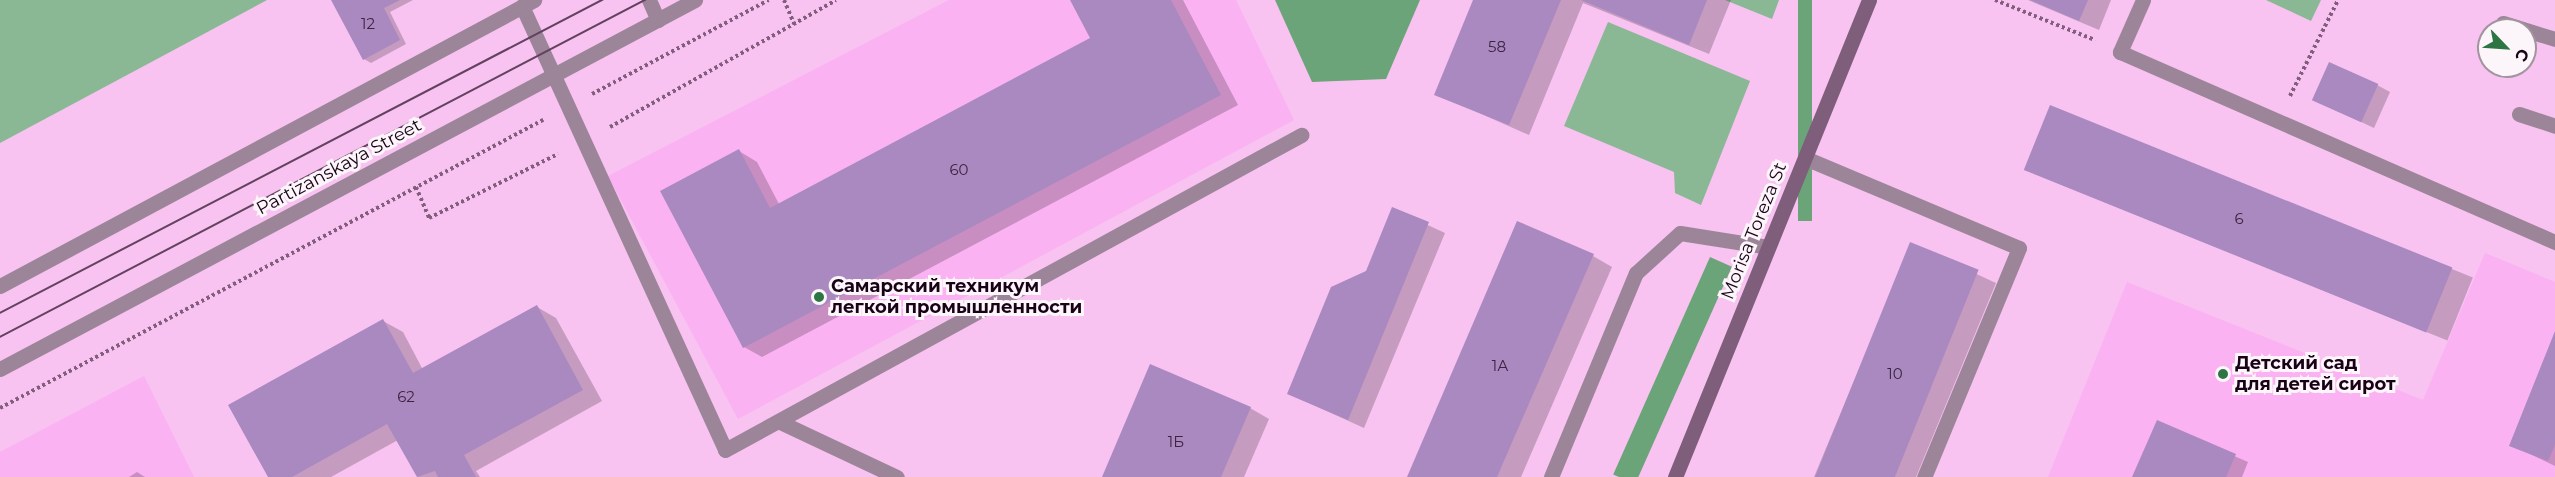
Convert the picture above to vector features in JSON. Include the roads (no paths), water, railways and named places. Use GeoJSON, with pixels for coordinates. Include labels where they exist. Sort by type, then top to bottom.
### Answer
{"type":"FeatureCollection","features":[{"type":"Feature","properties":{"kind":"main road","name":"Morisa Toreza St"},"geometry":{"type":"LineString","coordinates":[[1675,477],[1869,0]]}},
{"type":"Feature","properties":{"kind":"street"},"geometry":{"type":"LineString","coordinates":[[649,0],[658,20]]}},
{"type":"Feature","properties":{"kind":"street","name":"Partizanskaya Street"},"geometry":{"type":"LineString","coordinates":[[0,369],[696,0]]}},
{"type":"Feature","properties":{"kind":"street"},"geometry":{"type":"LineString","coordinates":[[2143,0],[2120,52],[2555,242]]}},
{"type":"Feature","properties":{"kind":"street"},"geometry":{"type":"LineString","coordinates":[[0,286],[528,3],[555,75],[725,450],[780,422],[1301,135]]}},
{"type":"Feature","properties":{"kind":"street"},"geometry":{"type":"LineString","coordinates":[[2537,33],[2555,39]]}},
{"type":"Feature","properties":{"kind":"street"},"geometry":{"type":"LineString","coordinates":[[2519,114],[2555,126]]}},
{"type":"Feature","properties":{"kind":"street"},"geometry":{"type":"LineString","coordinates":[[1805,158],[2019,248],[1924,477]]}},
{"type":"Feature","properties":{"kind":"street"},"geometry":{"type":"LineString","coordinates":[[1551,477],[1636,273],[1680,233],[1768,247]]}},
{"type":"Feature","properties":{"kind":"street"},"geometry":{"type":"LineString","coordinates":[[780,422],[897,477]]}},
{"type":"Feature","properties":{"kind":"tram line"},"geometry":{"type":"LineString","coordinates":[[0,313],[602,0]]}},
{"type":"Feature","properties":{"kind":"tram line"},"geometry":{"type":"LineString","coordinates":[[0,337],[645,0]]}},
{"type":"Feature","properties":{"kind":"place","name":"Самарский техникум легкой промышленности"},"geometry":{"type":"Point","coordinates":[819,297]}},
{"type":"Feature","properties":{"kind":"place","name":"Детский сад для детей сирот"},"geometry":{"type":"Point","coordinates":[2223,374]}}]}
